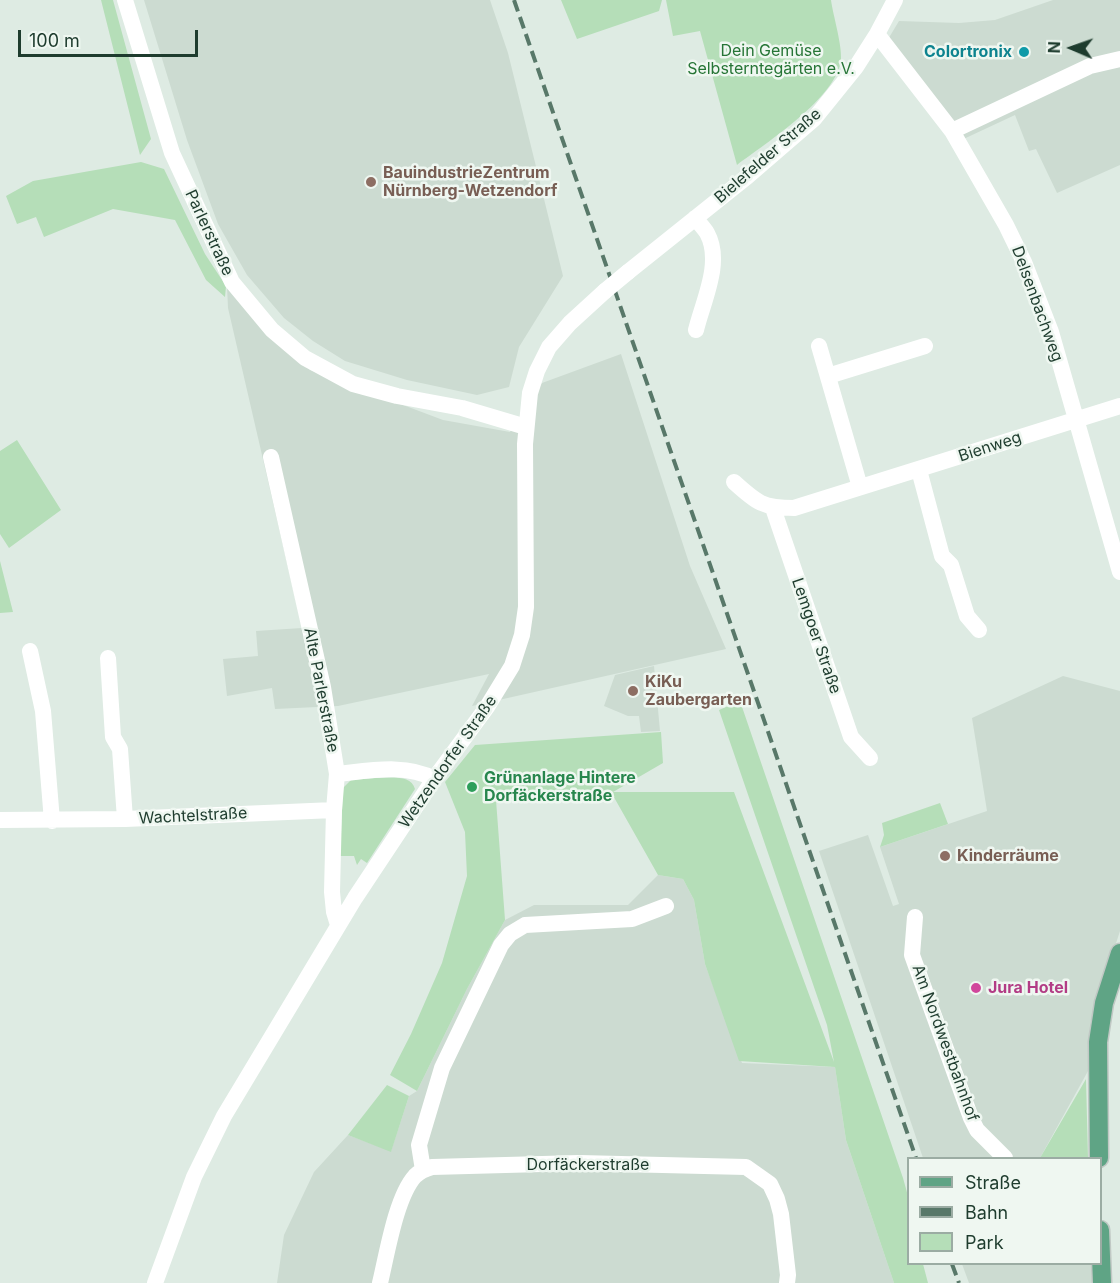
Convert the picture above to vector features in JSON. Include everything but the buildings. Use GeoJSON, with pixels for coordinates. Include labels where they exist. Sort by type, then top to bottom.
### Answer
{"type":"FeatureCollection","features":[{"type":"Feature","properties":{"kind":"main road"},"geometry":{"type":"LineString","coordinates":[[1099,1157],[1098,1042],[1104,1003],[1120,953]]}},
{"type":"Feature","properties":{"kind":"main road"},"geometry":{"type":"LineString","coordinates":[[1102,1265],[1102,1283]]}},
{"type":"Feature","properties":{"kind":"street","name":"Parlerstraße"},"geometry":{"type":"LineString","coordinates":[[125,0],[172,153],[232,282],[272,330],[305,358],[353,384],[397,396],[462,408],[526,427]]}},
{"type":"Feature","properties":{"kind":"street","name":"Bielefelder Straße"},"geometry":{"type":"LineString","coordinates":[[667,240],[814,119],[856,67],[895,0]]}},
{"type":"Feature","properties":{"kind":"street","name":"Delsenbachweg"},"geometry":{"type":"LineString","coordinates":[[877,34],[952,131],[1006,225],[1024,262],[1051,332],[1120,572]]}},
{"type":"Feature","properties":{"kind":"street"},"geometry":{"type":"LineString","coordinates":[[952,131],[1090,66],[1120,60]]}},
{"type":"Feature","properties":{"kind":"street"},"geometry":{"type":"LineString","coordinates":[[695,218],[707,234],[712,254],[711,278],[696,330]]}},
{"type":"Feature","properties":{"kind":"street","name":"Wetzendorfer Straße"},"geometry":{"type":"LineString","coordinates":[[155,1283],[194,1177],[217,1128],[338,925],[434,779],[505,680],[518,652],[527,588],[526,427],[534,381],[549,347],[570,323],[605,291],[667,240]]}},
{"type":"Feature","properties":{"kind":"street"},"geometry":{"type":"LineString","coordinates":[[819,346],[860,487]]}},
{"type":"Feature","properties":{"kind":"street"},"geometry":{"type":"LineString","coordinates":[[828,376],[925,346]]}},
{"type":"Feature","properties":{"kind":"street","name":"Bienweg"},"geometry":{"type":"LineString","coordinates":[[773,508],[794,508],[919,471],[1120,406]]}},
{"type":"Feature","properties":{"kind":"street","name":"Alte Parlerstraße"},"geometry":{"type":"LineString","coordinates":[[271,457],[323,687],[337,774],[332,892],[338,925]]}},
{"type":"Feature","properties":{"kind":"street"},"geometry":{"type":"LineString","coordinates":[[919,471],[942,556],[951,566],[967,616],[979,630]]}},
{"type":"Feature","properties":{"kind":"street"},"geometry":{"type":"LineString","coordinates":[[734,482],[755,501],[773,508]]}},
{"type":"Feature","properties":{"kind":"street","name":"Lemgoer Straße"},"geometry":{"type":"LineString","coordinates":[[773,508],[851,737],[870,758]]}},
{"type":"Feature","properties":{"kind":"street"},"geometry":{"type":"LineString","coordinates":[[30,651],[43,711],[51,821]]}},
{"type":"Feature","properties":{"kind":"street"},"geometry":{"type":"LineString","coordinates":[[108,658],[113,737],[120,749],[125,819]]}},
{"type":"Feature","properties":{"kind":"street"},"geometry":{"type":"LineString","coordinates":[[337,774],[406,771],[425,774],[434,779]]}},
{"type":"Feature","properties":{"kind":"street","name":"Wachtelstraße"},"geometry":{"type":"LineString","coordinates":[[0,820],[125,819],[334,810]]}},
{"type":"Feature","properties":{"kind":"street"},"geometry":{"type":"LineString","coordinates":[[380,1283],[403,1195],[415,1176],[423,1170],[419,1145],[442,1068],[501,945],[510,934],[525,924],[632,919],[666,906]]}},
{"type":"Feature","properties":{"kind":"street","name":"Am Nordwestbahnhof"},"geometry":{"type":"LineString","coordinates":[[915,917],[912,955],[971,1118],[977,1130],[1004,1157]]}},
{"type":"Feature","properties":{"kind":"street","name":"Dorfäckerstraße"},"geometry":{"type":"LineString","coordinates":[[423,1170],[432,1167],[579,1163],[746,1167],[770,1184],[777,1199],[782,1214],[787,1283]]}},
{"type":"Feature","properties":{"kind":"shaded area","name":"BauindustrieZentrum Nürnberg-Wetzendorf"},"geometry":{"type":"Polygon","coordinates":[[[144,0],[490,0],[508,53],[563,276],[519,347],[509,387],[477,395],[407,380],[345,361],[313,341],[284,318],[247,275],[218,224],[187,140],[144,0]]]}},
{"type":"Feature","properties":{"kind":"shaded area"},"geometry":{"type":"Polygon","coordinates":[[[1053,0],[1120,0],[1120,165],[1057,193],[1036,149],[1029,151],[1015,115],[955,143],[887,41],[899,21],[959,23],[995,20],[1053,0]]]}},
{"type":"Feature","properties":{"kind":"shaded area"},"geometry":{"type":"Polygon","coordinates":[[[227,286],[310,370],[443,420],[510,432],[542,383],[621,354],[690,566],[726,649],[472,706],[489,674],[338,706],[275,709],[272,688],[227,696],[223,659],[258,656],[256,631],[302,628],[228,308],[227,286]]]}},
{"type":"Feature","properties":{"kind":"shaded area","name":"KiKu Zaubergarten"},"geometry":{"type":"Polygon","coordinates":[[[654,666],[660,731],[641,732],[639,716],[628,716],[604,706],[615,675],[654,666]]]}},
{"type":"Feature","properties":{"kind":"shaded area"},"geometry":{"type":"Polygon","coordinates":[[[1063,676],[1120,691],[1120,931],[1090,1023],[1088,1071],[1041,1157],[923,1157],[819,851],[868,835],[893,906],[899,904],[880,847],[987,811],[972,718],[1063,676]]]}},
{"type":"Feature","properties":{"kind":"shaded area"},"geometry":{"type":"Polygon","coordinates":[[[658,875],[683,879],[694,900],[705,964],[742,1063],[835,1067],[846,1140],[894,1283],[277,1283],[284,1235],[314,1172],[348,1135],[391,1151],[409,1096],[417,1091],[467,989],[505,920],[534,905],[628,905],[658,875]]]}},
{"type":"Feature","properties":{"kind":"shaded area"},"geometry":{"type":"Polygon","coordinates":[[[962,1265],[1091,1265],[1092,1283],[969,1283],[962,1265]]]}},
{"type":"Feature","properties":{"kind":"green space"},"geometry":{"type":"Polygon","coordinates":[[[101,0],[113,0],[151,139],[140,155],[101,0]]]}},
{"type":"Feature","properties":{"kind":"green space"},"geometry":{"type":"Polygon","coordinates":[[[561,0],[662,0],[659,11],[577,39],[561,0]]]}},
{"type":"Feature","properties":{"kind":"green space","name":"Dein Gemüse Selbsterntegärten e.V."},"geometry":{"type":"Polygon","coordinates":[[[666,0],[831,0],[841,53],[837,74],[828,88],[799,118],[737,165],[700,31],[673,36],[666,0]]]}},
{"type":"Feature","properties":{"kind":"green space"},"geometry":{"type":"Polygon","coordinates":[[[141,162],[164,169],[205,254],[226,286],[225,297],[206,280],[175,220],[113,209],[44,237],[36,217],[17,224],[6,196],[33,181],[141,162]]]}},
{"type":"Feature","properties":{"kind":"green space"},"geometry":{"type":"Polygon","coordinates":[[[17,440],[61,510],[9,548],[0,534],[0,451],[17,440]]]}},
{"type":"Feature","properties":{"kind":"green space"},"geometry":{"type":"Polygon","coordinates":[[[0,561],[13,612],[0,613],[0,561]]]}},
{"type":"Feature","properties":{"kind":"green space"},"geometry":{"type":"Polygon","coordinates":[[[740,701],[903,1178],[907,1192],[907,1265],[923,1265],[928,1283],[894,1283],[846,1140],[835,1067],[739,1061],[705,964],[694,900],[683,879],[658,875],[611,792],[496,800],[505,920],[467,989],[417,1091],[390,1075],[442,963],[467,876],[465,832],[445,782],[475,745],[661,732],[663,763],[613,792],[734,792],[834,1062],[827,1025],[719,710],[740,701]]]}},
{"type":"Feature","properties":{"kind":"green space"},"geometry":{"type":"Polygon","coordinates":[[[404,779],[413,784],[415,789],[367,863],[361,859],[357,865],[354,856],[340,856],[343,788],[351,780],[404,779]]]}},
{"type":"Feature","properties":{"kind":"green space"},"geometry":{"type":"Polygon","coordinates":[[[940,803],[948,824],[880,847],[884,835],[882,823],[940,803]]]}},
{"type":"Feature","properties":{"kind":"green space"},"geometry":{"type":"Polygon","coordinates":[[[1086,1079],[1088,1157],[1041,1157],[1086,1079]]]}},
{"type":"Feature","properties":{"kind":"green space"},"geometry":{"type":"Polygon","coordinates":[[[387,1085],[409,1096],[391,1152],[348,1135],[387,1085]]]}},
{"type":"Feature","properties":{"kind":"railway"},"geometry":{"type":"LineString","coordinates":[[514,0],[916,1157]]}},
{"type":"Feature","properties":{"kind":"railway"},"geometry":{"type":"LineString","coordinates":[[952,1265],[959,1283]]}},
{"type":"Feature","properties":{"kind":"place","name":"Colortronix"},"geometry":{"type":"Point","coordinates":[1024,52]}},
{"type":"Feature","properties":{"kind":"place","name":"BauindustrieZentrum Nürnberg-Wetzendorf"},"geometry":{"type":"Point","coordinates":[371,182]}},
{"type":"Feature","properties":{"kind":"place","name":"KiKu Zaubergarten"},"geometry":{"type":"Point","coordinates":[633,691]}},
{"type":"Feature","properties":{"kind":"place","name":"Grünanlage Hintere Dorfäckerstraße"},"geometry":{"type":"Point","coordinates":[472,787]}},
{"type":"Feature","properties":{"kind":"place","name":"Kinderräume"},"geometry":{"type":"Point","coordinates":[945,856]}},
{"type":"Feature","properties":{"kind":"place","name":"Jura Hotel"},"geometry":{"type":"Point","coordinates":[976,988]}}]}
